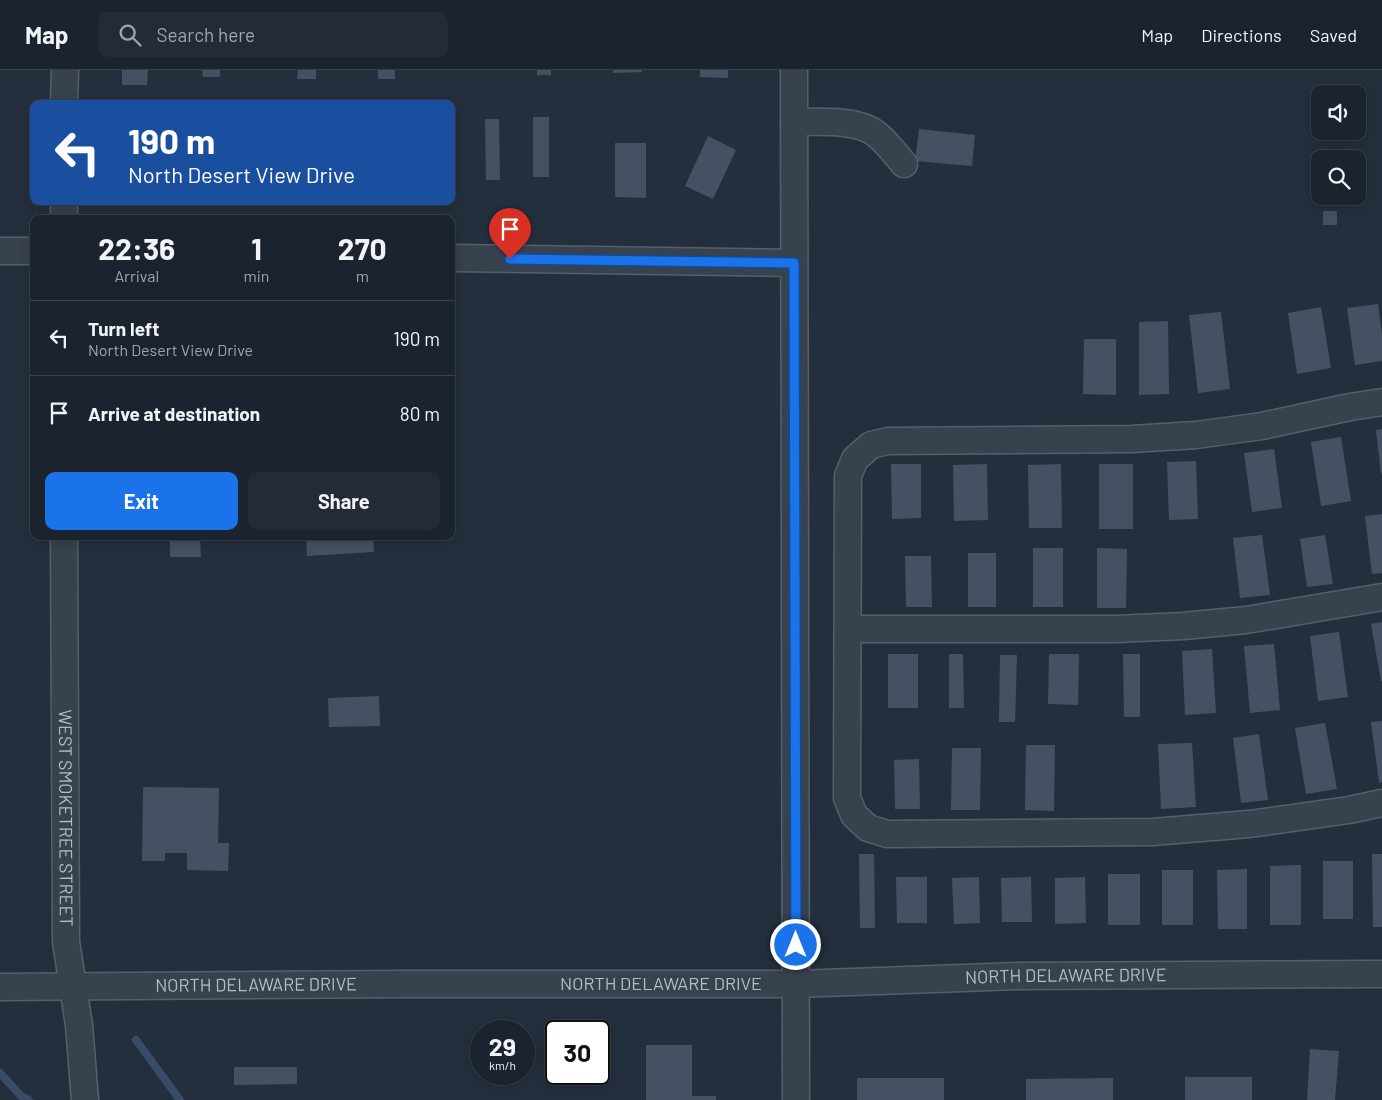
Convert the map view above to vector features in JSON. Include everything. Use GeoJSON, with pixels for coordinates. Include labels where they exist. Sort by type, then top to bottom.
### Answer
{"type":"FeatureCollection","features":[{"type":"Feature","properties":{"kind":"street"},"geometry":{"type":"LineString","coordinates":[[64,100],[65,70]]}},
{"type":"Feature","properties":{"kind":"street"},"geometry":{"type":"LineString","coordinates":[[794,70],[796,1100]]}},
{"type":"Feature","properties":{"kind":"street"},"geometry":{"type":"LineString","coordinates":[[794,122],[841,122],[865,128],[880,137],[904,164]]}},
{"type":"Feature","properties":{"kind":"street"},"geometry":{"type":"LineString","coordinates":[[0,251],[30,251]]}},
{"type":"Feature","properties":{"kind":"street"},"geometry":{"type":"LineString","coordinates":[[455,258],[794,263]]}},
{"type":"Feature","properties":{"kind":"street"},"geometry":{"type":"LineString","coordinates":[[1382,402],[1262,426],[1196,436],[1132,439],[888,441],[871,444],[855,459],[848,476],[847,798],[854,815],[868,828],[887,834],[1153,832],[1249,824],[1349,810],[1382,803]]}},
{"type":"Feature","properties":{"kind":"street","name":"WEST SMOKETREE STREET"},"geometry":{"type":"LineString","coordinates":[[64,540],[66,942],[79,1025],[85,1100]]}},
{"type":"Feature","properties":{"kind":"street"},"geometry":{"type":"LineString","coordinates":[[848,629],[1116,629],[1184,626],[1246,620],[1382,597]]}},
{"type":"Feature","properties":{"kind":"street","name":"NORTH DELAWARE DRIVE"},"geometry":{"type":"LineString","coordinates":[[0,987],[394,984],[796,984],[1020,976],[1382,974]]}},
{"type":"Feature","properties":{"kind":"building"},"geometry":{"type":"Polygon","coordinates":[[[122,70],[148,70],[147,85],[122,85],[122,70]]]}},
{"type":"Feature","properties":{"kind":"building"},"geometry":{"type":"Polygon","coordinates":[[[202,70],[220,70],[220,77],[203,77],[202,70]]]}},
{"type":"Feature","properties":{"kind":"building"},"geometry":{"type":"Polygon","coordinates":[[[298,70],[316,70],[316,79],[297,79],[298,70]]]}},
{"type":"Feature","properties":{"kind":"building"},"geometry":{"type":"Polygon","coordinates":[[[378,70],[395,70],[395,79],[378,79],[378,70]]]}},
{"type":"Feature","properties":{"kind":"building"},"geometry":{"type":"Polygon","coordinates":[[[537,70],[551,70],[551,75],[537,75],[537,70]]]}},
{"type":"Feature","properties":{"kind":"building"},"geometry":{"type":"Polygon","coordinates":[[[613,70],[642,70],[642,72],[613,73],[613,70]]]}},
{"type":"Feature","properties":{"kind":"building"},"geometry":{"type":"Polygon","coordinates":[[[700,70],[728,70],[728,78],[700,77],[700,70]]]}},
{"type":"Feature","properties":{"kind":"building"},"geometry":{"type":"Polygon","coordinates":[[[533,117],[549,117],[549,177],[533,177],[533,117]]]}},
{"type":"Feature","properties":{"kind":"building"},"geometry":{"type":"Polygon","coordinates":[[[485,119],[499,119],[500,180],[486,180],[485,119]]]}},
{"type":"Feature","properties":{"kind":"building"},"geometry":{"type":"Polygon","coordinates":[[[919,129],[975,135],[972,166],[915,161],[919,129]]]}},
{"type":"Feature","properties":{"kind":"building"},"geometry":{"type":"Polygon","coordinates":[[[708,136],[736,150],[713,199],[685,186],[708,136]]]}},
{"type":"Feature","properties":{"kind":"building"},"geometry":{"type":"Polygon","coordinates":[[[615,143],[646,143],[646,198],[615,197],[615,143]]]}},
{"type":"Feature","properties":{"kind":"building"},"geometry":{"type":"Polygon","coordinates":[[[1323,211],[1337,211],[1337,225],[1323,225],[1323,211]]]}},
{"type":"Feature","properties":{"kind":"building"},"geometry":{"type":"Polygon","coordinates":[[[1378,304],[1382,335],[1382,361],[1355,365],[1347,308],[1378,304]]]}},
{"type":"Feature","properties":{"kind":"building"},"geometry":{"type":"Polygon","coordinates":[[[1321,307],[1331,368],[1297,374],[1288,313],[1321,307]]]}},
{"type":"Feature","properties":{"kind":"building"},"geometry":{"type":"Polygon","coordinates":[[[1221,312],[1230,389],[1198,393],[1189,315],[1221,312]]]}},
{"type":"Feature","properties":{"kind":"building"},"geometry":{"type":"Polygon","coordinates":[[[1168,321],[1169,394],[1139,395],[1139,322],[1168,321]]]}},
{"type":"Feature","properties":{"kind":"building"},"geometry":{"type":"Polygon","coordinates":[[[1084,339],[1116,339],[1116,395],[1083,394],[1084,339]]]}},
{"type":"Feature","properties":{"kind":"building"},"geometry":{"type":"Polygon","coordinates":[[[1382,429],[1382,474],[1381,474],[1376,430],[1382,429]]]}},
{"type":"Feature","properties":{"kind":"building"},"geometry":{"type":"Polygon","coordinates":[[[1341,437],[1351,501],[1321,506],[1311,442],[1341,437]]]}},
{"type":"Feature","properties":{"kind":"building"},"geometry":{"type":"Polygon","coordinates":[[[1274,449],[1282,508],[1252,512],[1244,453],[1274,449]]]}},
{"type":"Feature","properties":{"kind":"building"},"geometry":{"type":"Polygon","coordinates":[[[1196,461],[1198,519],[1169,520],[1167,462],[1196,461]]]}},
{"type":"Feature","properties":{"kind":"building"},"geometry":{"type":"Polygon","coordinates":[[[891,464],[921,464],[921,518],[892,519],[891,464]]]}},
{"type":"Feature","properties":{"kind":"building"},"geometry":{"type":"Polygon","coordinates":[[[987,464],[988,520],[954,521],[953,465],[987,464]]]}},
{"type":"Feature","properties":{"kind":"building"},"geometry":{"type":"Polygon","coordinates":[[[1061,464],[1062,528],[1029,528],[1028,465],[1061,464]]]}},
{"type":"Feature","properties":{"kind":"building"},"geometry":{"type":"Polygon","coordinates":[[[1099,464],[1133,464],[1133,529],[1099,529],[1099,464]]]}},
{"type":"Feature","properties":{"kind":"building"},"geometry":{"type":"Polygon","coordinates":[[[1382,514],[1382,573],[1372,574],[1365,516],[1382,514]]]}},
{"type":"Feature","properties":{"kind":"building"},"geometry":{"type":"Polygon","coordinates":[[[1262,535],[1270,595],[1240,598],[1233,538],[1262,535]]]}},
{"type":"Feature","properties":{"kind":"building"},"geometry":{"type":"Polygon","coordinates":[[[1325,535],[1333,584],[1307,587],[1300,539],[1325,535]]]}},
{"type":"Feature","properties":{"kind":"building"},"geometry":{"type":"Polygon","coordinates":[[[170,540],[200,540],[201,557],[170,557],[170,540]]]}},
{"type":"Feature","properties":{"kind":"building"},"geometry":{"type":"Polygon","coordinates":[[[306,540],[373,540],[374,552],[307,556],[306,540]]]}},
{"type":"Feature","properties":{"kind":"building"},"geometry":{"type":"Polygon","coordinates":[[[1033,548],[1063,548],[1063,607],[1033,607],[1033,548]]]}},
{"type":"Feature","properties":{"kind":"building"},"geometry":{"type":"Polygon","coordinates":[[[1097,548],[1127,549],[1126,608],[1097,608],[1097,548]]]}},
{"type":"Feature","properties":{"kind":"building"},"geometry":{"type":"Polygon","coordinates":[[[968,553],[996,553],[996,607],[968,607],[968,553]]]}},
{"type":"Feature","properties":{"kind":"building"},"geometry":{"type":"Polygon","coordinates":[[[905,556],[931,556],[932,607],[906,607],[905,556]]]}},
{"type":"Feature","properties":{"kind":"building"},"geometry":{"type":"Polygon","coordinates":[[[1382,622],[1382,681],[1381,681],[1371,624],[1382,622]]]}},
{"type":"Feature","properties":{"kind":"building"},"geometry":{"type":"Polygon","coordinates":[[[1339,632],[1348,697],[1318,701],[1310,636],[1339,632]]]}},
{"type":"Feature","properties":{"kind":"building"},"geometry":{"type":"Polygon","coordinates":[[[1274,644],[1280,710],[1250,713],[1244,646],[1274,644]]]}},
{"type":"Feature","properties":{"kind":"building"},"geometry":{"type":"Polygon","coordinates":[[[1212,649],[1216,713],[1185,715],[1182,651],[1212,649]]]}},
{"type":"Feature","properties":{"kind":"building"},"geometry":{"type":"Polygon","coordinates":[[[888,654],[918,654],[918,708],[888,708],[888,654]]]}},
{"type":"Feature","properties":{"kind":"building"},"geometry":{"type":"Polygon","coordinates":[[[949,654],[963,654],[964,708],[949,708],[949,654]]]}},
{"type":"Feature","properties":{"kind":"building"},"geometry":{"type":"Polygon","coordinates":[[[1049,654],[1079,654],[1078,705],[1048,704],[1049,654]]]}},
{"type":"Feature","properties":{"kind":"building"},"geometry":{"type":"Polygon","coordinates":[[[1123,654],[1140,654],[1140,717],[1124,717],[1123,654]]]}},
{"type":"Feature","properties":{"kind":"building"},"geometry":{"type":"Polygon","coordinates":[[[1000,655],[1017,655],[1015,722],[999,722],[1000,655]]]}},
{"type":"Feature","properties":{"kind":"building"},"geometry":{"type":"Polygon","coordinates":[[[379,696],[380,726],[329,727],[328,698],[379,696]]]}},
{"type":"Feature","properties":{"kind":"building"},"geometry":{"type":"Polygon","coordinates":[[[1382,721],[1382,782],[1379,783],[1371,722],[1382,721]]]}},
{"type":"Feature","properties":{"kind":"building"},"geometry":{"type":"Polygon","coordinates":[[[1325,723],[1337,789],[1306,794],[1295,728],[1325,723]]]}},
{"type":"Feature","properties":{"kind":"building"},"geometry":{"type":"Polygon","coordinates":[[[1259,734],[1268,800],[1241,803],[1233,738],[1259,734]]]}},
{"type":"Feature","properties":{"kind":"building"},"geometry":{"type":"Polygon","coordinates":[[[1192,743],[1196,807],[1161,809],[1158,744],[1192,743]]]}},
{"type":"Feature","properties":{"kind":"building"},"geometry":{"type":"Polygon","coordinates":[[[1026,745],[1055,745],[1054,811],[1025,810],[1026,745]]]}},
{"type":"Feature","properties":{"kind":"building"},"geometry":{"type":"Polygon","coordinates":[[[952,748],[981,748],[980,810],[951,810],[952,748]]]}},
{"type":"Feature","properties":{"kind":"building"},"geometry":{"type":"Polygon","coordinates":[[[919,759],[920,809],[895,809],[894,760],[919,759]]]}},
{"type":"Feature","properties":{"kind":"building"},"geometry":{"type":"Polygon","coordinates":[[[143,787],[219,788],[218,843],[229,843],[228,871],[187,870],[187,853],[165,853],[165,861],[142,861],[143,787]]]}},
{"type":"Feature","properties":{"kind":"building"},"geometry":{"type":"Polygon","coordinates":[[[859,854],[874,854],[875,928],[860,928],[859,854]]]}},
{"type":"Feature","properties":{"kind":"building"},"geometry":{"type":"Polygon","coordinates":[[[1372,854],[1382,854],[1382,927],[1373,927],[1372,854]]]}},
{"type":"Feature","properties":{"kind":"building"},"geometry":{"type":"Polygon","coordinates":[[[1323,861],[1353,861],[1353,919],[1323,919],[1323,861]]]}},
{"type":"Feature","properties":{"kind":"building"},"geometry":{"type":"Polygon","coordinates":[[[1301,865],[1301,925],[1270,925],[1270,866],[1301,865]]]}},
{"type":"Feature","properties":{"kind":"building"},"geometry":{"type":"Polygon","coordinates":[[[1247,869],[1247,929],[1218,929],[1217,870],[1247,869]]]}},
{"type":"Feature","properties":{"kind":"building"},"geometry":{"type":"Polygon","coordinates":[[[1162,870],[1193,870],[1193,925],[1162,925],[1162,870]]]}},
{"type":"Feature","properties":{"kind":"building"},"geometry":{"type":"Polygon","coordinates":[[[1108,874],[1140,874],[1140,925],[1108,925],[1108,874]]]}},
{"type":"Feature","properties":{"kind":"building"},"geometry":{"type":"Polygon","coordinates":[[[896,877],[927,877],[927,923],[897,923],[896,877]]]}},
{"type":"Feature","properties":{"kind":"building"},"geometry":{"type":"Polygon","coordinates":[[[979,877],[980,923],[954,924],[952,878],[979,877]]]}},
{"type":"Feature","properties":{"kind":"building"},"geometry":{"type":"Polygon","coordinates":[[[1031,877],[1032,922],[1002,922],[1001,878],[1031,877]]]}},
{"type":"Feature","properties":{"kind":"building"},"geometry":{"type":"Polygon","coordinates":[[[1085,877],[1086,923],[1055,924],[1055,878],[1085,877]]]}},
{"type":"Feature","properties":{"kind":"building"},"geometry":{"type":"Polygon","coordinates":[[[646,1045],[692,1045],[692,1096],[716,1096],[716,1100],[646,1100],[646,1045]]]}},
{"type":"Feature","properties":{"kind":"building"},"geometry":{"type":"Polygon","coordinates":[[[1310,1049],[1339,1051],[1335,1100],[1307,1100],[1310,1049]]]}},
{"type":"Feature","properties":{"kind":"building"},"geometry":{"type":"Polygon","coordinates":[[[234,1067],[297,1067],[297,1084],[234,1085],[234,1067]]]}},
{"type":"Feature","properties":{"kind":"building"},"geometry":{"type":"Polygon","coordinates":[[[1185,1077],[1252,1077],[1252,1100],[1185,1100],[1185,1077]]]}},
{"type":"Feature","properties":{"kind":"building"},"geometry":{"type":"Polygon","coordinates":[[[857,1078],[944,1078],[944,1100],[857,1100],[857,1078]]]}},
{"type":"Feature","properties":{"kind":"building"},"geometry":{"type":"Polygon","coordinates":[[[1113,1078],[1113,1100],[1026,1100],[1026,1079],[1113,1078]]]}},
{"type":"Feature","properties":{"kind":"waterway"},"geometry":{"type":"LineString","coordinates":[[136,1040],[180,1100]]}},
{"type":"Feature","properties":{"kind":"waterway"},"geometry":{"type":"LineString","coordinates":[[0,1073],[21,1096],[29,1100]]}},
{"type":"Feature","properties":{"kind":"route"},"geometry":{"type":"LineString","coordinates":[[510,259],[794,263],[796,945]]}}]}
